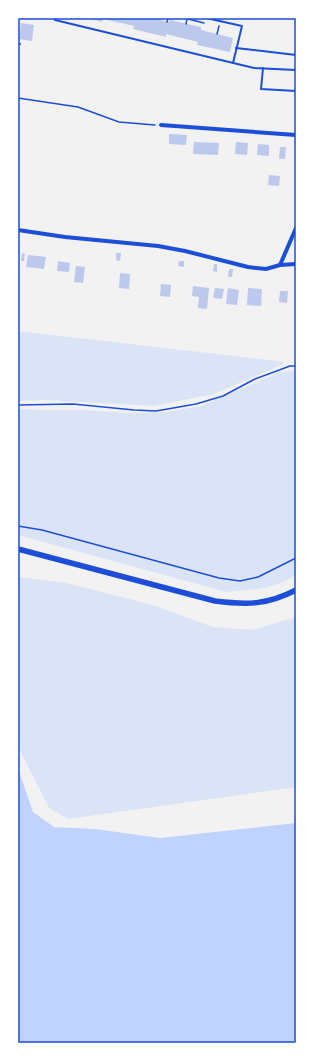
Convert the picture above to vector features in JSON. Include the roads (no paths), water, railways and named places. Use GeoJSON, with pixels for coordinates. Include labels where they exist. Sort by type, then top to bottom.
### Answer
{"type":"FeatureCollection","features":[{"type":"Feature","properties":{"kind":"main road"},"geometry":{"type":"LineString","coordinates":[[18,549],[215,601],[241,604],[265,602],[285,596],[296,590]]}},
{"type":"Feature","properties":{"kind":"street"},"geometry":{"type":"LineString","coordinates":[[161,125],[296,135]]}},
{"type":"Feature","properties":{"kind":"street"},"geometry":{"type":"LineString","coordinates":[[280,265],[296,228]]}},
{"type":"Feature","properties":{"kind":"street"},"geometry":{"type":"LineString","coordinates":[[18,230],[65,237],[158,246],[185,251],[248,267],[266,269],[280,265],[296,264]]}},
{"type":"Feature","properties":{"kind":"lane"},"geometry":{"type":"LineString","coordinates":[[56,18],[55,20],[254,68],[296,70]]}},
{"type":"Feature","properties":{"kind":"lane"},"geometry":{"type":"LineString","coordinates":[[206,18],[242,26],[233,63]]}},
{"type":"Feature","properties":{"kind":"lane"},"geometry":{"type":"LineString","coordinates":[[236,48],[296,55]]}},
{"type":"Feature","properties":{"kind":"lane"},"geometry":{"type":"LineString","coordinates":[[263,68],[261,89],[296,91]]}},
{"type":"Feature","properties":{"kind":"water"},"geometry":{"type":"Polygon","coordinates":[[[18,768],[33,812],[54,827],[95,829],[160,838],[296,823],[296,1043],[18,1043],[18,768]]]}}]}
